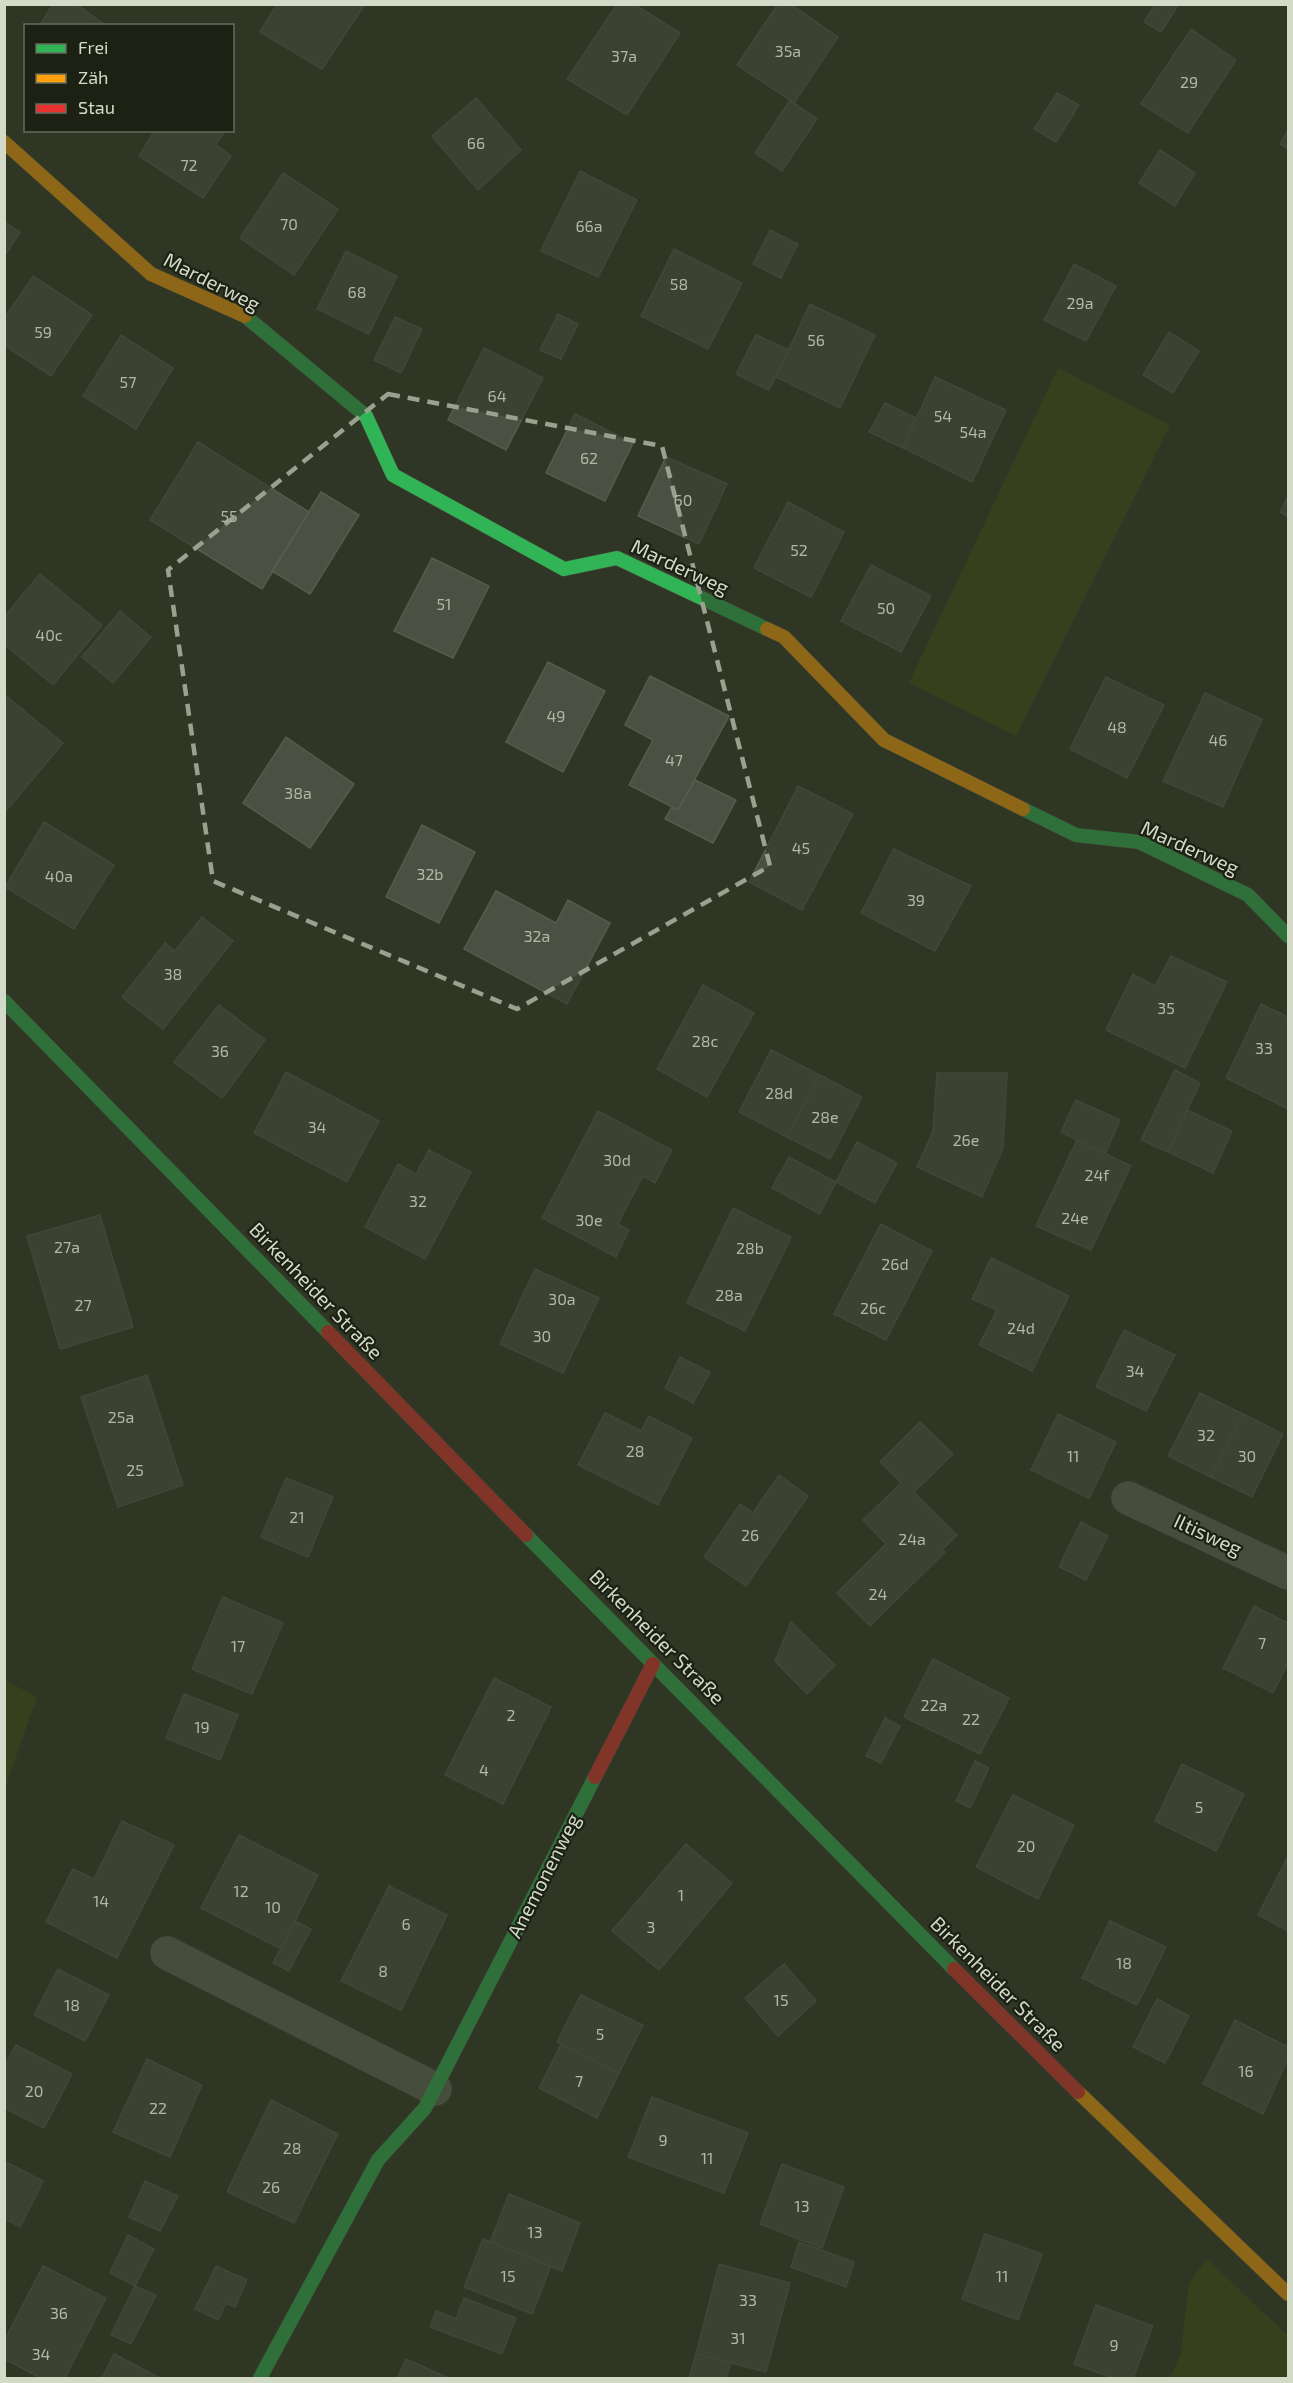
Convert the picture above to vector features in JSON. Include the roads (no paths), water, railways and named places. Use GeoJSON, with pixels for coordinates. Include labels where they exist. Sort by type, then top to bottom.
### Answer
{"type":"FeatureCollection","features":[{"type":"Feature","properties":{"kind":"street","name":"Marderweg"},"geometry":{"type":"LineString","coordinates":[[4,142],[151,274],[245,316],[366,416],[393,476],[564,569],[617,558],[784,637],[884,740],[1076,836],[1139,842],[1248,895],[1288,936]]}},
{"type":"Feature","properties":{"kind":"street","name":"Birkenheider Straße"},"geometry":{"type":"LineString","coordinates":[[4,1001],[653,1664],[792,1801],[1013,2030],[1288,2294]]}},
{"type":"Feature","properties":{"kind":"street","name":"Iltisweg"},"geometry":{"type":"LineString","coordinates":[[1128,1498],[1288,1573]]}},
{"type":"Feature","properties":{"kind":"street","name":"Anemonenweg"},"geometry":{"type":"LineString","coordinates":[[260,2379],[378,2160],[424,2108],[435,2089],[653,1664]]}},
{"type":"Feature","properties":{"kind":"street"},"geometry":{"type":"LineString","coordinates":[[167,1953],[435,2089]]}}]}
